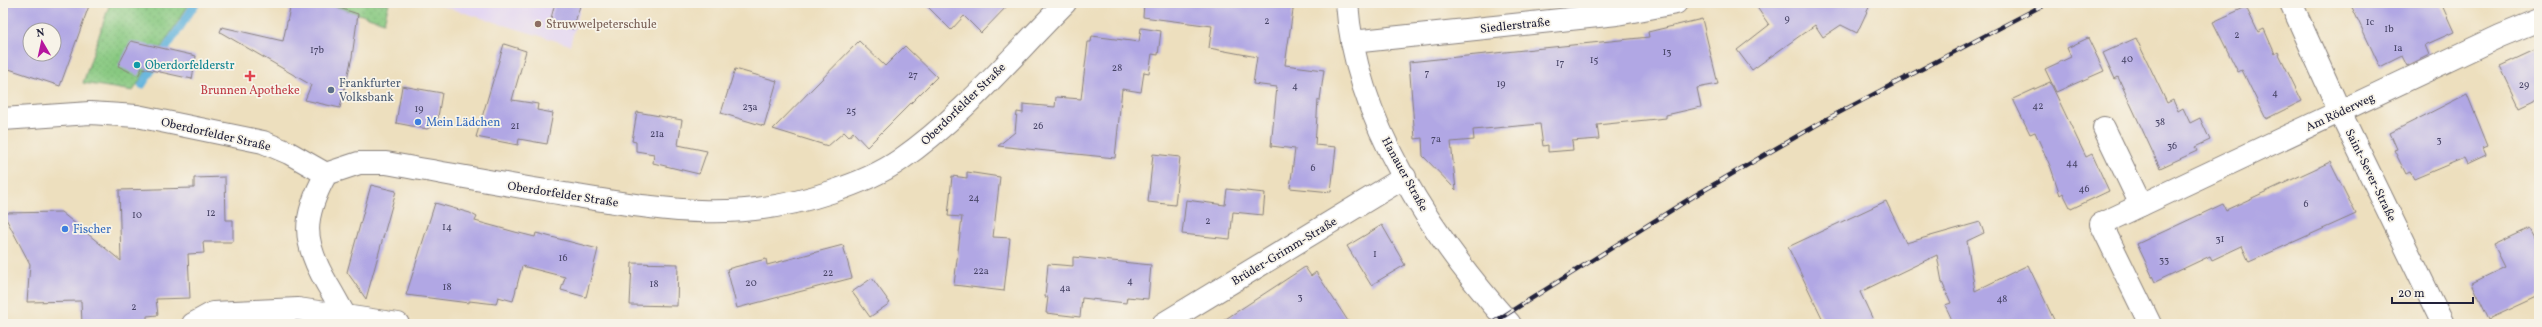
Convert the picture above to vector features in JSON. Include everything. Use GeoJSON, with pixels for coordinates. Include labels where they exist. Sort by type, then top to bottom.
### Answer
{"type":"FeatureCollection","features":[{"type":"Feature","properties":{"kind":"street","name":"Oberdorfelder Straße"},"geometry":{"type":"LineString","coordinates":[[3,119],[90,113],[137,116],[264,142],[289,152],[326,174],[359,163],[386,163],[654,209],[683,212],[742,212],[793,203],[838,189],[867,177],[898,161],[920,146],[947,122],[1065,3]]}},
{"type":"Feature","properties":{"kind":"street","name":"Hanauer Straße"},"geometry":{"type":"LineString","coordinates":[[1347,3],[1352,42],[1364,89],[1377,120],[1405,177],[1455,256],[1510,324]]}},
{"type":"Feature","properties":{"kind":"street","name":"Siedlerstraße"},"geometry":{"type":"LineString","coordinates":[[1352,42],[1617,14],[1676,3]]}},
{"type":"Feature","properties":{"kind":"street","name":"Saint-Sever-Straße"},"geometry":{"type":"LineString","coordinates":[[2291,3],[2340,112],[2444,324]]}},
{"type":"Feature","properties":{"kind":"street","name":"Am Röderweg"},"geometry":{"type":"LineString","coordinates":[[2150,324],[2101,224],[2500,36],[2539,20]]}},
{"type":"Feature","properties":{"kind":"street"},"geometry":{"type":"LineString","coordinates":[[2104,128],[2141,205]]}},
{"type":"Feature","properties":{"kind":"street"},"geometry":{"type":"LineString","coordinates":[[326,174],[310,207],[307,236],[310,251],[348,320]]}},
{"type":"Feature","properties":{"kind":"street","name":"Brüder-Grimm-Straße"},"geometry":{"type":"LineString","coordinates":[[1162,324],[1405,177]]}},
{"type":"Feature","properties":{"kind":"street"},"geometry":{"type":"LineString","coordinates":[[193,324],[213,313],[298,309],[348,320],[398,324]]}},
{"type":"Feature","properties":{"kind":"shaded area","name":"Struwwelpeterschule"},"geometry":{"type":"Polygon","coordinates":[[[432,3],[582,3],[570,45],[432,3]]]}},
{"type":"Feature","properties":{"kind":"green space"},"geometry":{"type":"Polygon","coordinates":[[[110,3],[190,3],[133,91],[83,83],[110,3]]]}},
{"type":"Feature","properties":{"kind":"green space"},"geometry":{"type":"Polygon","coordinates":[[[324,3],[389,3],[384,22],[324,3]]]}},
{"type":"Feature","properties":{"kind":"building"},"geometry":{"type":"Polygon","coordinates":[[[3,3],[90,3],[60,86],[3,67],[3,3]]]}},
{"type":"Feature","properties":{"kind":"building"},"geometry":{"type":"Polygon","coordinates":[[[291,3],[324,3],[358,14],[352,57],[340,108],[305,100],[311,85],[220,32],[222,27],[283,41],[291,3]]]}},
{"type":"Feature","properties":{"kind":"building"},"geometry":{"type":"Polygon","coordinates":[[[555,3],[580,6],[573,29],[550,22],[555,3]]]}},
{"type":"Feature","properties":{"kind":"building"},"geometry":{"type":"Polygon","coordinates":[[[924,3],[1010,3],[981,33],[964,16],[951,30],[924,3]]]}},
{"type":"Feature","properties":{"kind":"building"},"geometry":{"type":"Polygon","coordinates":[[[1144,3],[1294,3],[1285,65],[1324,70],[1320,100],[1318,100],[1315,145],[1336,147],[1331,192],[1290,188],[1295,149],[1271,146],[1277,87],[1253,84],[1257,57],[1209,48],[1212,26],[1143,17],[1144,3]]]}},
{"type":"Feature","properties":{"kind":"building"},"geometry":{"type":"Polygon","coordinates":[[[1754,3],[1871,3],[1857,33],[1841,25],[1823,37],[1815,25],[1752,70],[1737,50],[1769,25],[1754,3]]]}},
{"type":"Feature","properties":{"kind":"building"},"geometry":{"type":"Polygon","coordinates":[[[2350,3],[2441,3],[2454,32],[2425,45],[2429,55],[2407,66],[2402,56],[2380,67],[2350,3]]]}},
{"type":"Feature","properties":{"kind":"building"},"geometry":{"type":"Polygon","coordinates":[[[2246,7],[2258,32],[2264,29],[2275,54],[2278,52],[2302,101],[2266,119],[2242,70],[2238,72],[2213,22],[2246,7]]]}},
{"type":"Feature","properties":{"kind":"building"},"geometry":{"type":"Polygon","coordinates":[[[1702,19],[1718,84],[1697,88],[1701,107],[1666,115],[1666,118],[1597,125],[1599,139],[1572,141],[1573,150],[1548,152],[1548,145],[1543,146],[1540,124],[1473,130],[1474,140],[1451,142],[1456,190],[1423,156],[1422,138],[1415,139],[1409,62],[1649,37],[1648,32],[1702,19]]]}},
{"type":"Feature","properties":{"kind":"building"},"geometry":{"type":"Polygon","coordinates":[[[1141,28],[1161,31],[1158,55],[1152,54],[1149,73],[1144,72],[1141,92],[1122,89],[1115,158],[998,146],[1015,132],[1017,112],[1023,113],[1023,104],[1055,107],[1056,97],[1081,99],[1088,42],[1091,42],[1092,36],[1139,42],[1141,28]]]}},
{"type":"Feature","properties":{"kind":"building"},"geometry":{"type":"Polygon","coordinates":[[[2088,38],[2104,71],[2056,92],[2045,69],[2071,57],[2067,48],[2088,38]]]}},
{"type":"Feature","properties":{"kind":"building"},"geometry":{"type":"Polygon","coordinates":[[[2136,38],[2167,103],[2173,100],[2178,111],[2183,108],[2190,123],[2200,118],[2210,140],[2195,147],[2197,151],[2160,168],[2118,77],[2115,79],[2103,53],[2136,38]]]}},
{"type":"Feature","properties":{"kind":"building"},"geometry":{"type":"Polygon","coordinates":[[[131,41],[196,56],[192,79],[142,68],[138,76],[118,66],[131,41]]]}},
{"type":"Feature","properties":{"kind":"building"},"geometry":{"type":"Polygon","coordinates":[[[859,41],[885,66],[905,46],[937,77],[867,147],[853,132],[849,137],[844,132],[828,146],[773,129],[859,41]]]}},
{"type":"Feature","properties":{"kind":"building"},"geometry":{"type":"Polygon","coordinates":[[[504,44],[526,51],[512,100],[538,104],[537,110],[553,113],[547,144],[519,139],[518,145],[476,137],[504,44]]]}},
{"type":"Feature","properties":{"kind":"building"},"geometry":{"type":"Polygon","coordinates":[[[2539,48],[2539,99],[2520,108],[2500,66],[2539,48]]]}},
{"type":"Feature","properties":{"kind":"building"},"geometry":{"type":"Polygon","coordinates":[[[735,69],[777,81],[764,126],[721,113],[735,69]]]}},
{"type":"Feature","properties":{"kind":"building"},"geometry":{"type":"Polygon","coordinates":[[[2050,82],[2086,157],[2092,154],[2109,191],[2071,209],[2063,193],[2060,195],[2051,168],[2035,132],[2030,134],[2013,99],[2050,82]]]}},
{"type":"Feature","properties":{"kind":"building"},"geometry":{"type":"Polygon","coordinates":[[[402,86],[442,93],[437,123],[427,129],[396,123],[402,86]]]}},
{"type":"Feature","properties":{"kind":"building"},"geometry":{"type":"Polygon","coordinates":[[[2467,94],[2488,146],[2483,148],[2486,155],[2467,164],[2464,158],[2414,179],[2410,172],[2406,174],[2394,150],[2397,149],[2390,133],[2467,94]]]}},
{"type":"Feature","properties":{"kind":"building"},"geometry":{"type":"Polygon","coordinates":[[[637,112],[682,120],[678,145],[707,151],[699,174],[653,163],[654,154],[636,151],[636,142],[632,141],[637,112]]]}},
{"type":"Feature","properties":{"kind":"building"},"geometry":{"type":"Polygon","coordinates":[[[1153,154],[1180,157],[1175,205],[1148,202],[1153,154]]]}},
{"type":"Feature","properties":{"kind":"building"},"geometry":{"type":"Polygon","coordinates":[[[2330,162],[2356,214],[2249,262],[2242,246],[2212,260],[2210,256],[2155,282],[2137,244],[2223,204],[2226,210],[2330,162]]]}},
{"type":"Feature","properties":{"kind":"building"},"geometry":{"type":"Polygon","coordinates":[[[967,172],[1000,177],[993,237],[1010,238],[1004,291],[954,285],[962,217],[948,216],[952,176],[967,178],[967,172]]]}},
{"type":"Feature","properties":{"kind":"building"},"geometry":{"type":"Polygon","coordinates":[[[225,177],[226,220],[233,220],[233,242],[203,242],[204,253],[188,254],[190,298],[156,299],[158,315],[147,316],[147,324],[82,324],[81,301],[27,302],[30,264],[3,213],[61,212],[121,261],[119,190],[194,188],[194,178],[225,177]]]}},
{"type":"Feature","properties":{"kind":"building"},"geometry":{"type":"Polygon","coordinates":[[[371,185],[396,191],[366,299],[347,272],[371,185]]]}},
{"type":"Feature","properties":{"kind":"building"},"geometry":{"type":"Polygon","coordinates":[[[1227,189],[1265,193],[1263,215],[1233,212],[1230,239],[1182,234],[1186,200],[1225,205],[1227,189]]]}},
{"type":"Feature","properties":{"kind":"building"},"geometry":{"type":"Polygon","coordinates":[[[1886,201],[1906,243],[1980,222],[1984,233],[1967,241],[1975,291],[2028,265],[2056,324],[1954,324],[1945,305],[1951,303],[1942,282],[1937,255],[1860,292],[1875,324],[1825,324],[1788,247],[1886,201]]]}},
{"type":"Feature","properties":{"kind":"building"},"geometry":{"type":"Polygon","coordinates":[[[435,203],[470,213],[477,217],[475,221],[535,237],[536,233],[598,249],[586,297],[561,290],[565,277],[522,266],[513,301],[498,297],[496,304],[469,301],[469,303],[406,295],[435,203]]]}},
{"type":"Feature","properties":{"kind":"building"},"geometry":{"type":"Polygon","coordinates":[[[1382,225],[1405,265],[1371,285],[1347,246],[1382,225]]]}},
{"type":"Feature","properties":{"kind":"building"},"geometry":{"type":"Polygon","coordinates":[[[2530,228],[2539,245],[2539,296],[2489,319],[2472,283],[2505,267],[2494,245],[2530,228]]]}},
{"type":"Feature","properties":{"kind":"building"},"geometry":{"type":"Polygon","coordinates":[[[843,245],[852,278],[737,308],[727,269],[766,259],[767,265],[843,245]]]}},
{"type":"Feature","properties":{"kind":"building"},"geometry":{"type":"Polygon","coordinates":[[[1073,257],[1151,265],[1148,299],[1127,297],[1126,303],[1082,298],[1080,317],[1046,313],[1048,297],[1045,297],[1048,264],[1073,266],[1073,257]]]}},
{"type":"Feature","properties":{"kind":"building"},"geometry":{"type":"Polygon","coordinates":[[[632,263],[678,264],[677,306],[630,305],[632,263]]]}},
{"type":"Feature","properties":{"kind":"building"},"geometry":{"type":"Polygon","coordinates":[[[1305,267],[1311,276],[1316,272],[1350,324],[1218,324],[1305,267]]]}},
{"type":"Feature","properties":{"kind":"building"},"geometry":{"type":"Polygon","coordinates":[[[872,278],[890,303],[870,317],[852,292],[872,278]]]}},
{"type":"Feature","properties":{"kind":"waterway"},"geometry":{"type":"LineString","coordinates":[[142,85],[196,3]]}},
{"type":"Feature","properties":{"kind":"railway"},"geometry":{"type":"LineString","coordinates":[[1491,324],[1694,196],[1825,120],[2047,3]]}},
{"type":"Feature","properties":{"kind":"place","name":"Struwwelpeterschule"},"geometry":{"type":"Point","coordinates":[538,24]}},
{"type":"Feature","properties":{"kind":"place","name":"Oberdorfelderstr"},"geometry":{"type":"Point","coordinates":[137,65]}},
{"type":"Feature","properties":{"kind":"place","name":"Brunnen Apotheke"},"geometry":{"type":"Point","coordinates":[250,76]}},
{"type":"Feature","properties":{"kind":"place","name":"Frankfurter Volksbank"},"geometry":{"type":"Point","coordinates":[331,90]}},
{"type":"Feature","properties":{"kind":"place","name":"Mein Lädchen"},"geometry":{"type":"Point","coordinates":[418,122]}},
{"type":"Feature","properties":{"kind":"place","name":"Fischer"},"geometry":{"type":"Point","coordinates":[65,229]}}]}
